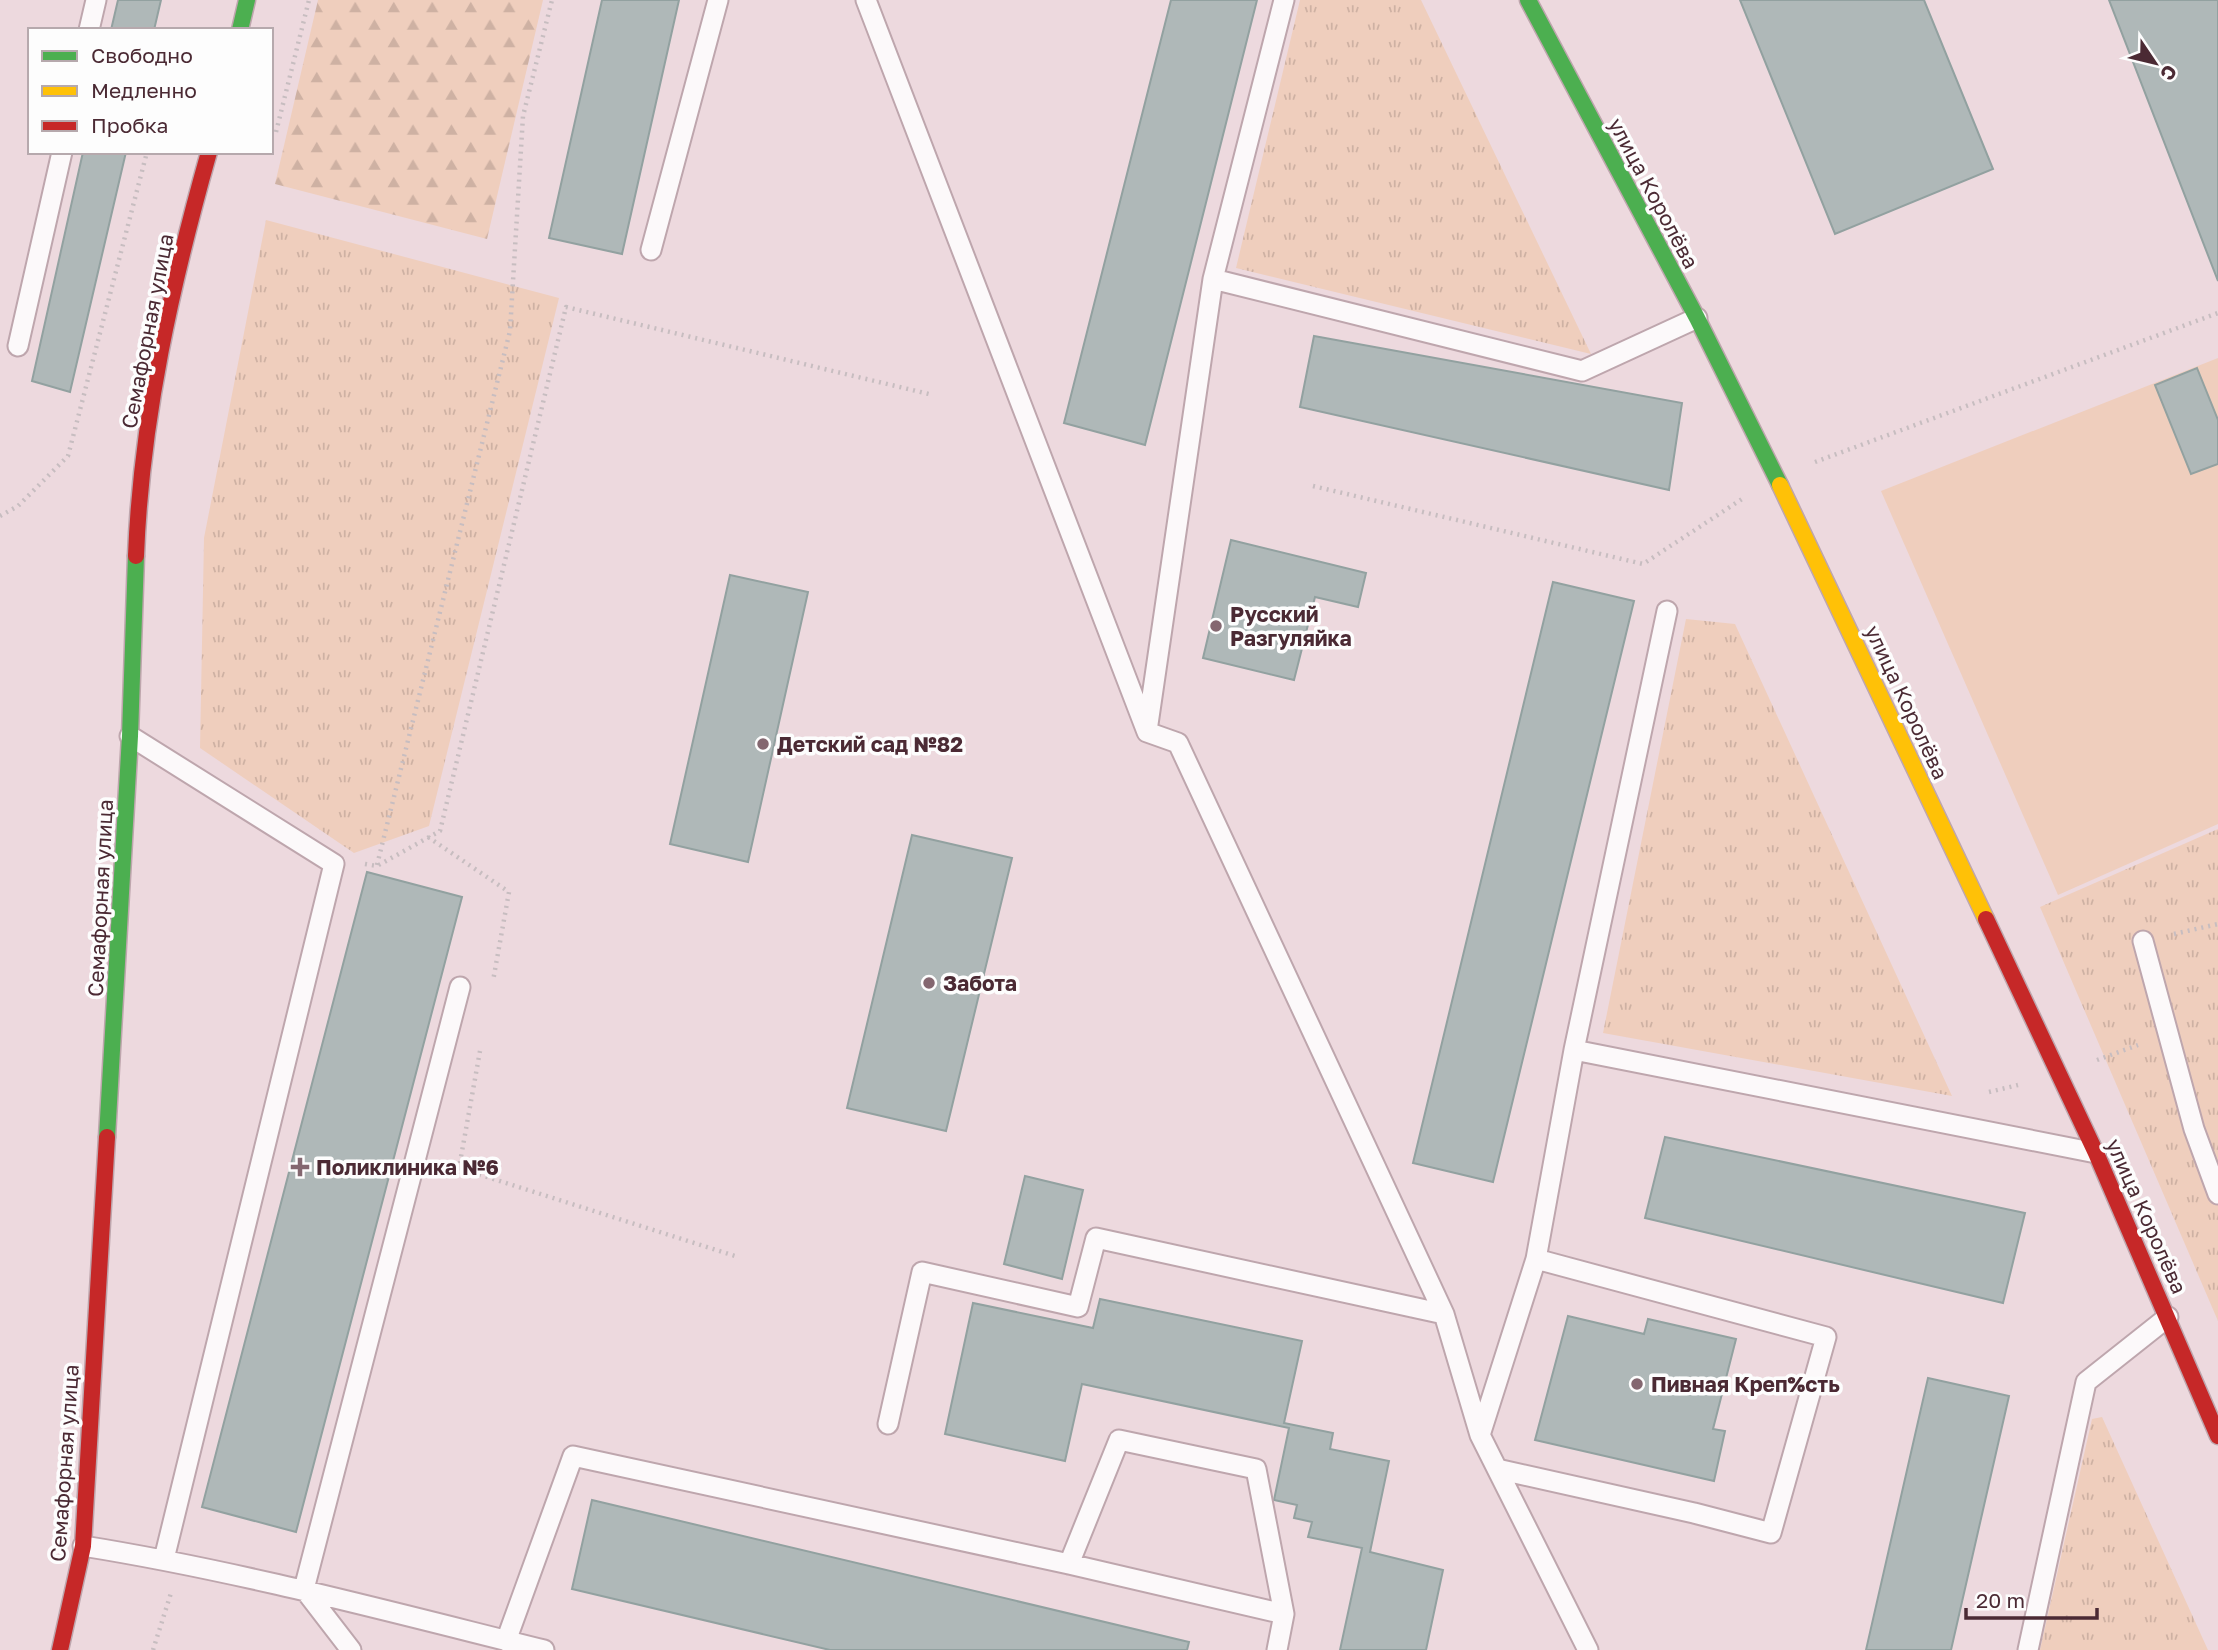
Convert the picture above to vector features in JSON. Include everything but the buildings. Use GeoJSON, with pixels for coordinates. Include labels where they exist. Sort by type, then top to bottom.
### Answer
{"type":"FeatureCollection","features":[{"type":"Feature","properties":{"kind":"main road"},"geometry":{"type":"LineString","coordinates":[[240,28],[247,0]]}},
{"type":"Feature","properties":{"kind":"main road","name":"улица Королёва"},"geometry":{"type":"LineString","coordinates":[[1528,0],[1697,318],[1776,477],[2096,1153],[2218,1436]]}},
{"type":"Feature","properties":{"kind":"main road","name":"Семафорная улица"},"geometry":{"type":"LineString","coordinates":[[60,1650],[83,1546],[130,736],[138,503],[161,349],[192,209],[208,154]]}},
{"type":"Feature","properties":{"kind":"lane"},"geometry":{"type":"LineString","coordinates":[[89,28],[96,0]]}},
{"type":"Feature","properties":{"kind":"lane"},"geometry":{"type":"LineString","coordinates":[[651,250],[718,0]]}},
{"type":"Feature","properties":{"kind":"lane"},"geometry":{"type":"LineString","coordinates":[[866,0],[1147,732],[1178,743],[1444,1314],[1480,1435],[1588,1650]]}},
{"type":"Feature","properties":{"kind":"lane"},"geometry":{"type":"LineString","coordinates":[[1147,732],[1213,279],[1284,0]]}},
{"type":"Feature","properties":{"kind":"lane"},"geometry":{"type":"LineString","coordinates":[[18,346],[62,154]]}},
{"type":"Feature","properties":{"kind":"lane"},"geometry":{"type":"LineString","coordinates":[[1213,279],[1582,371],[1697,318]]}},
{"type":"Feature","properties":{"kind":"lane"},"geometry":{"type":"LineString","coordinates":[[1480,1435],[1535,1259],[1574,1050],[1667,611]]}},
{"type":"Feature","properties":{"kind":"lane"},"geometry":{"type":"LineString","coordinates":[[130,736],[334,864],[173,1561]]}},
{"type":"Feature","properties":{"kind":"lane"},"geometry":{"type":"LineString","coordinates":[[2143,941],[2194,1129],[2218,1194]]}},
{"type":"Feature","properties":{"kind":"lane"},"geometry":{"type":"LineString","coordinates":[[304,1590],[460,986]]}},
{"type":"Feature","properties":{"kind":"lane"},"geometry":{"type":"LineString","coordinates":[[1574,1050],[2096,1153]]}},
{"type":"Feature","properties":{"kind":"lane"},"geometry":{"type":"LineString","coordinates":[[888,1424],[922,1272],[1078,1307],[1096,1238],[1444,1314]]}},
{"type":"Feature","properties":{"kind":"lane"},"geometry":{"type":"LineString","coordinates":[[1497,1469],[1771,1533],[1826,1337],[1535,1259]]}},
{"type":"Feature","properties":{"kind":"lane"},"geometry":{"type":"LineString","coordinates":[[2028,1650],[2086,1382],[2168,1317]]}},
{"type":"Feature","properties":{"kind":"lane"},"geometry":{"type":"LineString","coordinates":[[1069,1564],[1119,1440],[1256,1468],[1284,1615],[1277,1650]]}},
{"type":"Feature","properties":{"kind":"lane"},"geometry":{"type":"LineString","coordinates":[[506,1641],[573,1457],[1069,1564],[1284,1615]]}},
{"type":"Feature","properties":{"kind":"lane"},"geometry":{"type":"LineString","coordinates":[[83,1546],[173,1561],[304,1590],[544,1650]]}},
{"type":"Feature","properties":{"kind":"lane"},"geometry":{"type":"LineString","coordinates":[[304,1590],[351,1650]]}},
{"type":"Feature","properties":{"kind":"path"},"geometry":{"type":"LineString","coordinates":[[276,132],[310,0]]}},
{"type":"Feature","properties":{"kind":"path"},"geometry":{"type":"LineString","coordinates":[[377,866],[510,331],[523,116],[552,0]]}},
{"type":"Feature","properties":{"kind":"path"},"geometry":{"type":"LineString","coordinates":[[0,516],[18,506],[68,456],[146,154]]}},
{"type":"Feature","properties":{"kind":"path"},"geometry":{"type":"LineString","coordinates":[[358,863],[377,866],[440,831],[566,307],[933,395]]}},
{"type":"Feature","properties":{"kind":"path"},"geometry":{"type":"LineString","coordinates":[[1313,486],[1643,564],[1776,477],[2218,313]]}},
{"type":"Feature","properties":{"kind":"path"},"geometry":{"type":"LineString","coordinates":[[428,837],[509,892],[492,984]]}},
{"type":"Feature","properties":{"kind":"path"},"geometry":{"type":"LineString","coordinates":[[2143,941],[2218,924]]}},
{"type":"Feature","properties":{"kind":"path"},"geometry":{"type":"LineString","coordinates":[[480,1050],[459,1168],[735,1256]]}},
{"type":"Feature","properties":{"kind":"path"},"geometry":{"type":"LineString","coordinates":[[153,1650],[173,1561]]}},
{"type":"Feature","properties":{"kind":"green space"},"geometry":{"type":"Polygon","coordinates":[[[318,0],[543,0],[487,239],[275,184],[318,0]]]}},
{"type":"Feature","properties":{"kind":"green space"},"geometry":{"type":"Polygon","coordinates":[[[1300,0],[1421,0],[1591,354],[1236,268],[1300,0]]]}},
{"type":"Feature","properties":{"kind":"green space"},"geometry":{"type":"Polygon","coordinates":[[[266,220],[559,298],[429,826],[354,853],[200,748],[204,538],[266,220]]]}},
{"type":"Feature","properties":{"kind":"green space"},"geometry":{"type":"Polygon","coordinates":[[[2218,358],[2218,824],[2058,895],[1881,491],[2218,358]]]}},
{"type":"Feature","properties":{"kind":"green space"},"geometry":{"type":"Polygon","coordinates":[[[1686,619],[1735,624],[1952,1096],[1603,1033],[1686,619]]]}},
{"type":"Feature","properties":{"kind":"green space"},"geometry":{"type":"Polygon","coordinates":[[[2218,829],[2218,1321],[2040,907],[2218,829]]]}},
{"type":"Feature","properties":{"kind":"green space"},"geometry":{"type":"Polygon","coordinates":[[[2102,1417],[2208,1650],[2040,1650],[2092,1419],[2102,1417]]]}},
{"type":"Feature","properties":{"kind":"traffic: fast"},"geometry":{"type":"LineString","coordinates":[[240,28],[247,0]]}},
{"type":"Feature","properties":{"kind":"traffic: fast"},"geometry":{"type":"LineString","coordinates":[[1528,0],[1697,318],[1780,485]]}},
{"type":"Feature","properties":{"kind":"traffic: fast"},"geometry":{"type":"LineString","coordinates":[[107,1137],[130,736],[136,556]]}},
{"type":"Feature","properties":{"kind":"traffic: slow"},"geometry":{"type":"LineString","coordinates":[[1780,485],[1986,919]]}},
{"type":"Feature","properties":{"kind":"traffic: jam"},"geometry":{"type":"LineString","coordinates":[[136,556],[144,453],[160,352],[208,154]]}},
{"type":"Feature","properties":{"kind":"traffic: jam"},"geometry":{"type":"LineString","coordinates":[[1986,919],[2096,1153],[2218,1436]]}},
{"type":"Feature","properties":{"kind":"traffic: jam"},"geometry":{"type":"LineString","coordinates":[[60,1650],[83,1546],[107,1137]]}},
{"type":"Feature","properties":{"kind":"place","name":"Русский Разгуляйка"},"geometry":{"type":"Point","coordinates":[1216,626]}},
{"type":"Feature","properties":{"kind":"place","name":"Детский сад №82"},"geometry":{"type":"Point","coordinates":[763,744]}},
{"type":"Feature","properties":{"kind":"place","name":"Забота"},"geometry":{"type":"Point","coordinates":[929,983]}},
{"type":"Feature","properties":{"kind":"place","name":"Поликлиника №6"},"geometry":{"type":"Point","coordinates":[300,1167]}},
{"type":"Feature","properties":{"kind":"place","name":"Пивная Креп%сть"},"geometry":{"type":"Point","coordinates":[1637,1384]}}]}
